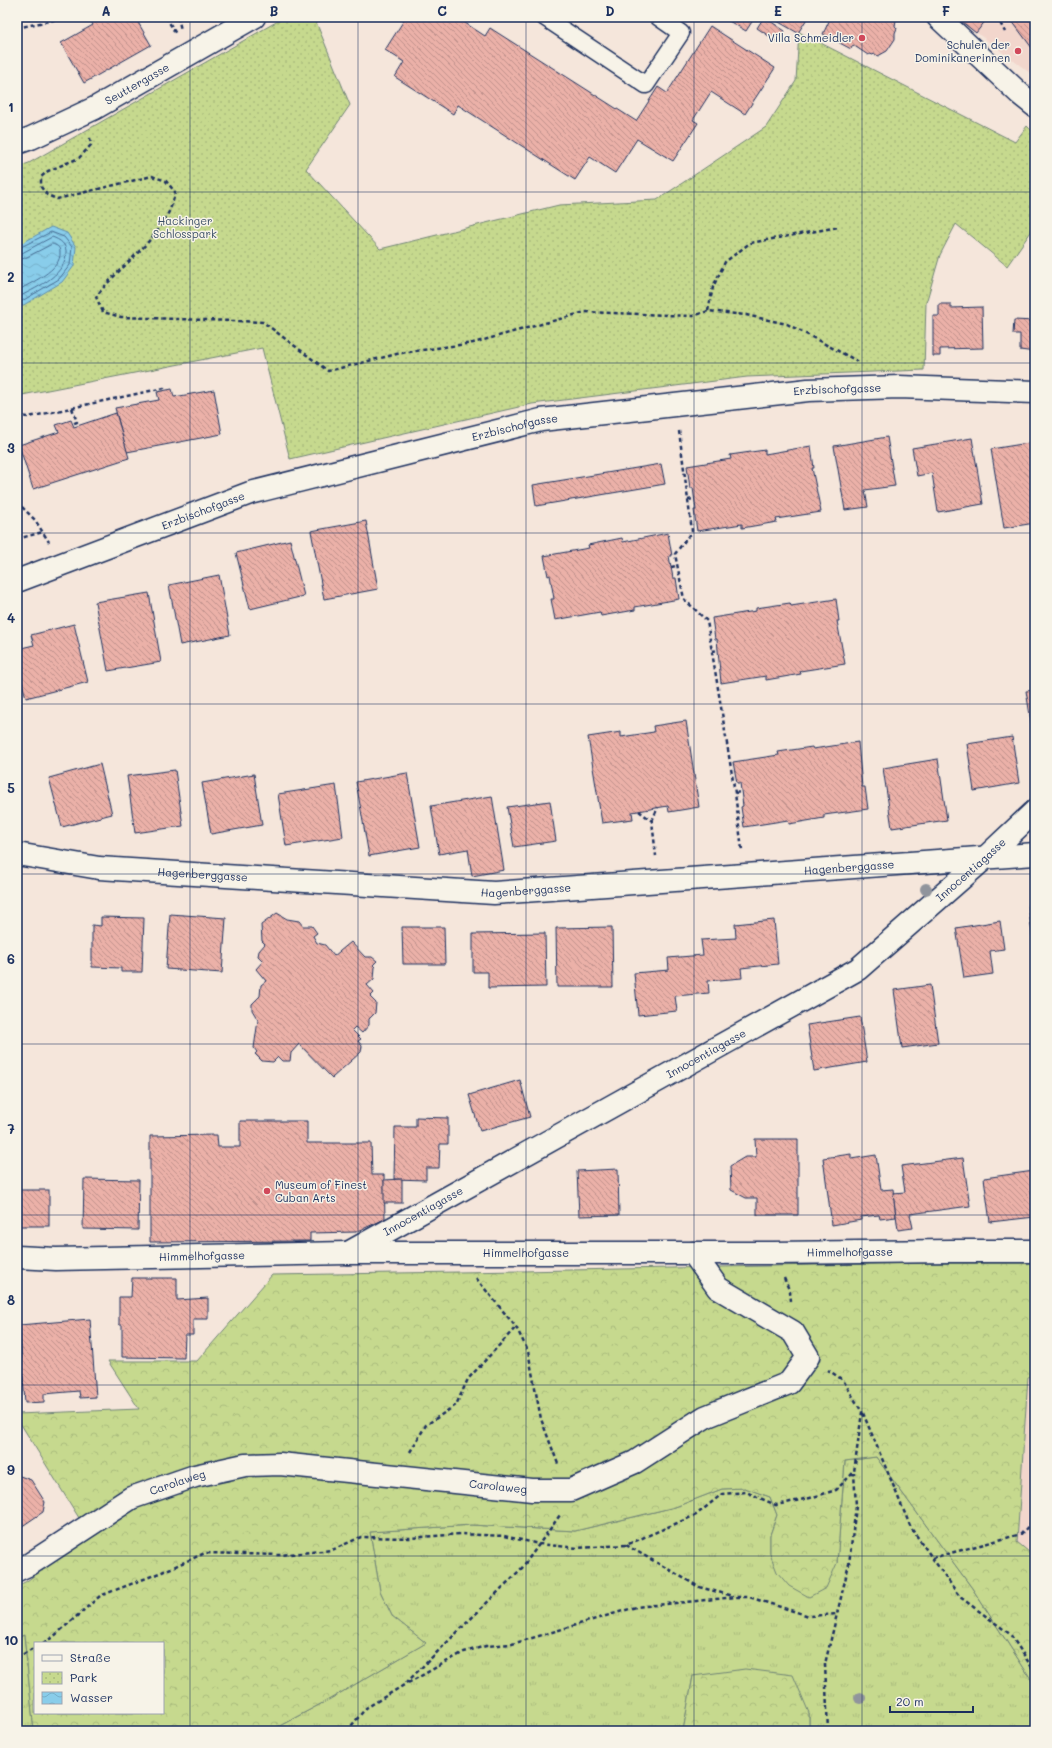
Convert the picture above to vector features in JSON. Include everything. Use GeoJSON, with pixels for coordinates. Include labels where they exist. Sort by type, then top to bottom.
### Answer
{"type":"FeatureCollection","features":[{"type":"Feature","properties":{"kind":"street","name":"Seuttergasse"},"geometry":{"type":"LineString","coordinates":[[17,143],[95,108],[254,17]]}},
{"type":"Feature","properties":{"kind":"street"},"geometry":{"type":"LineString","coordinates":[[938,17],[1020,94],[1035,106]]}},
{"type":"Feature","properties":{"kind":"street","name":"Erzbischofgasse"},"geometry":{"type":"LineString","coordinates":[[17,581],[250,493],[541,420],[808,390],[899,387],[1035,392]]}},
{"type":"Feature","properties":{"kind":"street","name":"Innocentiagasse"},"geometry":{"type":"LineString","coordinates":[[347,1253],[858,969],[986,857],[1035,811]]}},
{"type":"Feature","properties":{"kind":"street","name":"Hagenberggasse"},"geometry":{"type":"LineString","coordinates":[[17,854],[99,868],[494,893],[1035,854]]}},
{"type":"Feature","properties":{"kind":"street","name":"Himmelhofgasse"},"geometry":{"type":"LineString","coordinates":[[17,1257],[56,1259],[347,1253],[772,1253],[1035,1251]]}},
{"type":"Feature","properties":{"kind":"street"},"geometry":{"type":"LineString","coordinates":[[693,1253],[718,1288],[793,1332],[808,1357]]}},
{"type":"Feature","properties":{"kind":"street","name":"Carolaweg"},"geometry":{"type":"LineString","coordinates":[[17,1570],[30,1564],[131,1498],[195,1476],[245,1465],[280,1464],[532,1490],[571,1490],[635,1462],[705,1418],[789,1383],[808,1357]]}},
{"type":"Feature","properties":{"kind":"lane"},"geometry":{"type":"LineString","coordinates":[[544,17],[646,85],[681,33],[658,17]]}},
{"type":"Feature","properties":{"kind":"path"},"geometry":{"type":"LineString","coordinates":[[17,28],[67,17]]}},
{"type":"Feature","properties":{"kind":"path"},"geometry":{"type":"LineString","coordinates":[[998,17],[1005,32]]}},
{"type":"Feature","properties":{"kind":"path"},"geometry":{"type":"LineString","coordinates":[[95,108],[89,129],[91,145],[79,158],[48,171],[42,177],[41,187],[46,195],[57,199],[152,176],[166,181],[174,192],[172,205],[148,243],[107,282],[96,297],[103,312],[122,317],[263,322],[328,371],[401,353],[473,343],[585,312],[693,316],[708,310],[746,315],[786,324],[864,364]]}},
{"type":"Feature","properties":{"kind":"path"},"geometry":{"type":"LineString","coordinates":[[708,310],[713,287],[725,262],[750,242],[838,227]]}},
{"type":"Feature","properties":{"kind":"path"},"geometry":{"type":"LineString","coordinates":[[17,416],[29,417],[164,388],[165,390]]}},
{"type":"Feature","properties":{"kind":"path"},"geometry":{"type":"LineString","coordinates":[[675,405],[692,531],[675,554],[684,599],[707,621],[739,827]]}},
{"type":"Feature","properties":{"kind":"path"},"geometry":{"type":"LineString","coordinates":[[72,408],[77,422],[72,424]]}},
{"type":"Feature","properties":{"kind":"path"},"geometry":{"type":"LineString","coordinates":[[688,500],[694,499]]}},
{"type":"Feature","properties":{"kind":"path"},"geometry":{"type":"LineString","coordinates":[[17,502],[35,520]]}},
{"type":"Feature","properties":{"kind":"path"},"geometry":{"type":"LineString","coordinates":[[17,539],[43,532]]}},
{"type":"Feature","properties":{"kind":"path"},"geometry":{"type":"LineString","coordinates":[[671,567],[677,566]]}},
{"type":"Feature","properties":{"kind":"path"},"geometry":{"type":"LineString","coordinates":[[712,651],[719,650]]}},
{"type":"Feature","properties":{"kind":"path"},"geometry":{"type":"LineString","coordinates":[[734,793],[741,792]]}},
{"type":"Feature","properties":{"kind":"path"},"geometry":{"type":"LineString","coordinates":[[658,807],[652,821],[659,881]]}},
{"type":"Feature","properties":{"kind":"path"},"geometry":{"type":"LineString","coordinates":[[639,811],[652,821]]}},
{"type":"Feature","properties":{"kind":"path"},"geometry":{"type":"LineString","coordinates":[[404,1685],[522,1568],[563,1511],[571,1490],[554,1456],[541,1419],[528,1351],[516,1327],[455,1253]]}},
{"type":"Feature","properties":{"kind":"path"},"geometry":{"type":"LineString","coordinates":[[772,1253],[790,1292],[793,1332]]}},
{"type":"Feature","properties":{"kind":"path"},"geometry":{"type":"LineString","coordinates":[[405,1477],[404,1462],[426,1425],[456,1405],[468,1379],[516,1327]]}},
{"type":"Feature","properties":{"kind":"path"},"geometry":{"type":"LineString","coordinates":[[808,1357],[843,1380],[862,1412],[911,1528],[960,1597],[1010,1634],[1035,1672]]}},
{"type":"Feature","properties":{"kind":"path"},"geometry":{"type":"LineString","coordinates":[[828,1731],[826,1664],[849,1564],[856,1506],[854,1472],[862,1412]]}},
{"type":"Feature","properties":{"kind":"path"},"geometry":{"type":"LineString","coordinates":[[45,1642],[53,1637],[100,1596],[162,1572],[205,1553],[280,1555],[332,1550],[361,1537],[410,1538],[460,1534],[504,1536],[539,1544],[577,1548],[626,1545],[696,1515],[722,1494],[746,1492],[776,1504],[810,1498],[836,1490],[854,1472]]}},
{"type":"Feature","properties":{"kind":"path"},"geometry":{"type":"LineString","coordinates":[[932,1558],[1021,1534],[1035,1519]]}},
{"type":"Feature","properties":{"kind":"path"},"geometry":{"type":"LineString","coordinates":[[626,1545],[699,1587],[736,1597]]}},
{"type":"Feature","properties":{"kind":"path"},"geometry":{"type":"LineString","coordinates":[[347,1731],[366,1708],[464,1652],[486,1646],[512,1644],[636,1607],[749,1597],[808,1616],[837,1614]]}},
{"type":"Feature","properties":{"kind":"path"},"geometry":{"type":"LineString","coordinates":[[17,1658],[34,1649]]}},
{"type":"Feature","properties":{"kind":"shaded area","name":"Schulen der Dominikanerinnen"},"geometry":{"type":"Polygon","coordinates":[[[956,17],[1035,17],[1035,69],[1030,73],[956,17]]]}},
{"type":"Feature","properties":{"kind":"shaded area"},"geometry":{"type":"Polygon","coordinates":[[[1035,1375],[1035,1557],[1017,1542],[1028,1377],[1035,1375]]]}},
{"type":"Feature","properties":{"kind":"green space","name":"Hackinger Schlosspark"},"geometry":{"type":"Polygon","coordinates":[[[285,17],[314,17],[350,105],[306,169],[380,249],[559,205],[657,200],[766,127],[796,81],[799,32],[1015,142],[1027,126],[1035,134],[1035,226],[1007,266],[956,224],[940,255],[926,303],[924,370],[747,377],[532,404],[290,459],[262,348],[17,396],[17,167],[29,163],[285,17]]]}},
{"type":"Feature","properties":{"kind":"green space"},"geometry":{"type":"Polygon","coordinates":[[[920,1263],[1035,1263],[1035,1375],[1028,1377],[1017,1542],[1035,1557],[1035,1685],[972,1588],[876,1457],[845,1461],[837,1563],[826,1588],[809,1597],[789,1586],[777,1572],[770,1554],[770,1535],[777,1515],[770,1497],[745,1488],[722,1489],[675,1507],[575,1531],[471,1525],[370,1532],[380,1591],[392,1616],[426,1643],[330,1699],[270,1731],[34,1731],[24,1635],[17,1638],[17,1586],[27,1581],[89,1534],[17,1418],[17,1414],[139,1409],[108,1361],[197,1361],[272,1275],[920,1263]]]}},
{"type":"Feature","properties":{"kind":"green space"},"geometry":{"type":"Polygon","coordinates":[[[876,1457],[972,1588],[1035,1685],[1035,1731],[809,1731],[809,1713],[693,1676],[683,1731],[270,1731],[330,1699],[426,1643],[392,1616],[380,1591],[370,1532],[471,1525],[575,1531],[675,1507],[722,1489],[745,1488],[770,1497],[777,1515],[770,1535],[770,1554],[837,1563],[845,1461],[876,1457]]]}},
{"type":"Feature","properties":{"kind":"green space"},"geometry":{"type":"Polygon","coordinates":[[[24,1635],[34,1731],[17,1731],[17,1638],[24,1635]]]}},
{"type":"Feature","properties":{"kind":"green space"},"geometry":{"type":"Polygon","coordinates":[[[745,1669],[793,1675],[809,1713],[809,1731],[683,1731],[693,1676],[745,1669]]]}},
{"type":"Feature","properties":{"kind":"water"},"geometry":{"type":"Polygon","coordinates":[[[51,227],[67,233],[76,247],[74,266],[62,282],[17,309],[17,246],[51,227]]]}},
{"type":"Feature","properties":{"kind":"building"},"geometry":{"type":"Polygon","coordinates":[[[89,17],[103,17],[104,19],[107,17],[135,17],[151,45],[84,83],[61,43],[93,25],[89,17]]]}},
{"type":"Feature","properties":{"kind":"building"},"geometry":{"type":"Polygon","coordinates":[[[406,17],[456,17],[485,36],[490,28],[636,121],[658,87],[667,93],[710,26],[775,68],[745,114],[711,92],[693,120],[698,123],[673,161],[637,139],[615,173],[590,157],[575,180],[458,105],[453,114],[395,77],[404,62],[385,50],[406,17]]]}},
{"type":"Feature","properties":{"kind":"building"},"geometry":{"type":"Polygon","coordinates":[[[722,17],[755,17],[746,31],[722,17]]]}},
{"type":"Feature","properties":{"kind":"building"},"geometry":{"type":"Polygon","coordinates":[[[764,17],[785,31],[778,42],[757,28],[764,17]]]}},
{"type":"Feature","properties":{"kind":"building"},"geometry":{"type":"Polygon","coordinates":[[[770,17],[808,17],[798,33],[770,17]]]}},
{"type":"Feature","properties":{"kind":"building","name":"Villa Schmeidler"},"geometry":{"type":"Polygon","coordinates":[[[834,17],[892,17],[896,20],[895,26],[897,28],[895,39],[887,51],[878,56],[874,54],[868,55],[853,45],[851,49],[823,34],[830,19],[833,20],[834,17]]]}},
{"type":"Feature","properties":{"kind":"building"},"geometry":{"type":"Polygon","coordinates":[[[956,17],[982,17],[986,20],[976,33],[956,17]]]}},
{"type":"Feature","properties":{"kind":"building"},"geometry":{"type":"Polygon","coordinates":[[[1009,17],[1035,17],[1035,52],[1009,17]]]}},
{"type":"Feature","properties":{"kind":"building"},"geometry":{"type":"Polygon","coordinates":[[[939,304],[951,304],[951,308],[982,307],[983,348],[940,349],[940,356],[933,356],[933,316],[939,316],[939,304]]]}},
{"type":"Feature","properties":{"kind":"building"},"geometry":{"type":"Polygon","coordinates":[[[1014,320],[1035,321],[1035,352],[1020,350],[1020,334],[1013,334],[1014,320]]]}},
{"type":"Feature","properties":{"kind":"building"},"geometry":{"type":"Polygon","coordinates":[[[172,389],[174,397],[214,390],[222,434],[127,452],[115,408],[159,400],[157,392],[172,389]]]}},
{"type":"Feature","properties":{"kind":"building"},"geometry":{"type":"Polygon","coordinates":[[[116,413],[129,458],[33,489],[19,445],[59,432],[56,425],[71,420],[74,427],[116,413]]]}},
{"type":"Feature","properties":{"kind":"building"},"geometry":{"type":"Polygon","coordinates":[[[887,437],[895,486],[865,490],[868,507],[845,510],[834,446],[887,437]]]}},
{"type":"Feature","properties":{"kind":"building"},"geometry":{"type":"Polygon","coordinates":[[[972,438],[983,504],[938,512],[932,473],[917,476],[912,448],[972,438]]]}},
{"type":"Feature","properties":{"kind":"building"},"geometry":{"type":"Polygon","coordinates":[[[1035,442],[1035,523],[1004,528],[991,449],[1035,442]]]}},
{"type":"Feature","properties":{"kind":"building"},"geometry":{"type":"Polygon","coordinates":[[[811,446],[814,468],[812,468],[821,512],[776,519],[777,522],[742,528],[742,524],[697,531],[693,488],[690,488],[687,466],[731,459],[730,455],[765,450],[765,454],[811,446]]]}},
{"type":"Feature","properties":{"kind":"building"},"geometry":{"type":"Polygon","coordinates":[[[661,464],[665,484],[536,506],[533,485],[661,464]]]}},
{"type":"Feature","properties":{"kind":"building"},"geometry":{"type":"Polygon","coordinates":[[[366,521],[378,589],[324,599],[311,531],[366,521]]]}},
{"type":"Feature","properties":{"kind":"building"},"geometry":{"type":"Polygon","coordinates":[[[668,533],[672,556],[669,556],[673,578],[676,578],[679,599],[635,607],[635,610],[601,616],[600,612],[555,620],[551,599],[554,599],[550,575],[548,576],[544,556],[589,548],[588,545],[622,538],[623,542],[668,533]]]}},
{"type":"Feature","properties":{"kind":"building"},"geometry":{"type":"Polygon","coordinates":[[[290,540],[304,596],[250,609],[236,553],[290,540]]]}},
{"type":"Feature","properties":{"kind":"building"},"geometry":{"type":"Polygon","coordinates":[[[219,575],[230,635],[180,645],[169,585],[219,575]]]}},
{"type":"Feature","properties":{"kind":"building"},"geometry":{"type":"Polygon","coordinates":[[[149,593],[161,662],[108,671],[95,602],[149,593]]]}},
{"type":"Feature","properties":{"kind":"building"},"geometry":{"type":"Polygon","coordinates":[[[836,599],[839,621],[837,621],[845,664],[800,671],[801,674],[766,680],[766,676],[721,683],[717,639],[715,639],[712,618],[756,611],[756,608],[790,603],[791,606],[836,599]]]}},
{"type":"Feature","properties":{"kind":"building"},"geometry":{"type":"Polygon","coordinates":[[[74,624],[88,682],[26,698],[17,663],[17,649],[34,645],[31,635],[74,624]]]}},
{"type":"Feature","properties":{"kind":"building"},"geometry":{"type":"Polygon","coordinates":[[[1035,690],[1035,739],[1034,739],[1026,691],[1035,690]]]}},
{"type":"Feature","properties":{"kind":"building"},"geometry":{"type":"Polygon","coordinates":[[[686,721],[699,807],[669,812],[668,806],[632,812],[633,819],[602,823],[588,737],[621,732],[621,737],[654,732],[653,726],[686,721]]]}},
{"type":"Feature","properties":{"kind":"building"},"geometry":{"type":"Polygon","coordinates":[[[1012,737],[1019,783],[974,791],[967,744],[1012,737]]]}},
{"type":"Feature","properties":{"kind":"building"},"geometry":{"type":"Polygon","coordinates":[[[858,742],[862,787],[865,787],[868,809],[824,815],[824,818],[789,824],[788,820],[744,827],[740,783],[737,783],[733,762],[779,755],[778,752],[812,747],[813,749],[858,742]]]}},
{"type":"Feature","properties":{"kind":"building"},"geometry":{"type":"Polygon","coordinates":[[[938,759],[947,820],[892,828],[883,768],[938,759]]]}},
{"type":"Feature","properties":{"kind":"building"},"geometry":{"type":"Polygon","coordinates":[[[100,764],[112,814],[62,827],[49,778],[100,764]]]}},
{"type":"Feature","properties":{"kind":"building"},"geometry":{"type":"Polygon","coordinates":[[[175,770],[183,826],[135,833],[127,776],[175,770]]]}},
{"type":"Feature","properties":{"kind":"building"},"geometry":{"type":"Polygon","coordinates":[[[407,773],[420,847],[369,856],[356,782],[407,773]]]}},
{"type":"Feature","properties":{"kind":"building"},"geometry":{"type":"Polygon","coordinates":[[[254,774],[262,825],[211,834],[202,783],[254,774]]]}},
{"type":"Feature","properties":{"kind":"building"},"geometry":{"type":"Polygon","coordinates":[[[336,785],[343,837],[286,846],[278,794],[336,785]]]}},
{"type":"Feature","properties":{"kind":"building"},"geometry":{"type":"Polygon","coordinates":[[[492,796],[504,870],[472,876],[468,849],[439,854],[431,806],[492,796]]]}},
{"type":"Feature","properties":{"kind":"building"},"geometry":{"type":"Polygon","coordinates":[[[550,801],[556,841],[514,847],[507,807],[550,801]]]}},
{"type":"Feature","properties":{"kind":"building"},"geometry":{"type":"Polygon","coordinates":[[[1035,903],[1035,955],[1028,904],[1035,903]]]}},
{"type":"Feature","properties":{"kind":"building"},"geometry":{"type":"Polygon","coordinates":[[[277,913],[287,919],[299,921],[303,926],[312,926],[317,933],[313,936],[317,943],[325,945],[334,956],[351,942],[365,957],[372,957],[377,961],[373,965],[375,967],[374,979],[367,985],[374,993],[370,997],[376,1003],[375,1013],[369,1019],[369,1025],[362,1033],[355,1027],[352,1030],[361,1039],[358,1041],[362,1046],[361,1052],[332,1078],[299,1044],[291,1053],[290,1061],[282,1061],[278,1057],[273,1062],[262,1061],[255,1054],[257,1052],[254,1048],[258,1020],[252,1010],[252,1004],[260,996],[261,985],[266,981],[256,969],[263,961],[258,956],[259,951],[265,944],[262,941],[261,925],[277,913]]]}},
{"type":"Feature","properties":{"kind":"building"},"geometry":{"type":"Polygon","coordinates":[[[170,914],[226,918],[222,973],[166,969],[170,914]]]}},
{"type":"Feature","properties":{"kind":"building"},"geometry":{"type":"Polygon","coordinates":[[[101,917],[144,918],[142,972],[121,972],[121,968],[92,967],[92,925],[101,926],[101,917]]]}},
{"type":"Feature","properties":{"kind":"building"},"geometry":{"type":"Polygon","coordinates":[[[774,920],[778,964],[741,968],[742,978],[708,981],[709,993],[675,996],[677,1011],[638,1015],[634,973],[669,970],[668,958],[703,955],[701,940],[736,938],[735,924],[774,920]]]}},
{"type":"Feature","properties":{"kind":"building"},"geometry":{"type":"Polygon","coordinates":[[[1000,921],[1004,949],[990,951],[993,974],[964,978],[956,928],[1000,921]]]}},
{"type":"Feature","properties":{"kind":"building"},"geometry":{"type":"Polygon","coordinates":[[[402,927],[444,927],[445,964],[403,964],[402,927]]]}},
{"type":"Feature","properties":{"kind":"building"},"geometry":{"type":"Polygon","coordinates":[[[612,927],[613,987],[557,987],[556,928],[612,927]]]}},
{"type":"Feature","properties":{"kind":"building"},"geometry":{"type":"Polygon","coordinates":[[[545,933],[546,987],[488,988],[488,972],[473,972],[473,934],[545,933]]]}},
{"type":"Feature","properties":{"kind":"building"},"geometry":{"type":"Polygon","coordinates":[[[930,985],[938,1043],[902,1048],[894,990],[930,985]]]}},
{"type":"Feature","properties":{"kind":"building"},"geometry":{"type":"Polygon","coordinates":[[[860,1017],[867,1062],[814,1071],[807,1025],[860,1017]]]}},
{"type":"Feature","properties":{"kind":"building"},"geometry":{"type":"Polygon","coordinates":[[[520,1080],[530,1117],[480,1131],[469,1095],[520,1080]]]}},
{"type":"Feature","properties":{"kind":"building"},"geometry":{"type":"Polygon","coordinates":[[[416,1117],[448,1118],[448,1144],[440,1144],[439,1168],[426,1168],[426,1180],[394,1179],[395,1127],[416,1127],[416,1117]]]}},
{"type":"Feature","properties":{"kind":"building","name":"Museum of Finest Cuban Arts"},"geometry":{"type":"Polygon","coordinates":[[[240,1121],[307,1121],[307,1143],[371,1143],[372,1175],[384,1175],[385,1219],[356,1232],[310,1233],[310,1241],[150,1242],[150,1136],[217,1135],[218,1147],[240,1147],[240,1121]]]}},
{"type":"Feature","properties":{"kind":"building"},"geometry":{"type":"Polygon","coordinates":[[[755,1139],[798,1139],[798,1215],[757,1215],[757,1198],[746,1198],[731,1190],[730,1166],[745,1157],[756,1157],[755,1139]]]}},
{"type":"Feature","properties":{"kind":"building"},"geometry":{"type":"Polygon","coordinates":[[[851,1154],[851,1159],[876,1155],[881,1190],[893,1189],[896,1217],[880,1219],[879,1215],[861,1217],[861,1220],[832,1225],[823,1158],[851,1154]]]}},
{"type":"Feature","properties":{"kind":"building"},"geometry":{"type":"Polygon","coordinates":[[[963,1158],[970,1206],[910,1214],[913,1228],[898,1230],[893,1193],[905,1192],[901,1166],[963,1158]]]}},
{"type":"Feature","properties":{"kind":"building"},"geometry":{"type":"Polygon","coordinates":[[[618,1169],[619,1215],[579,1216],[577,1171],[618,1169]]]}},
{"type":"Feature","properties":{"kind":"building"},"geometry":{"type":"Polygon","coordinates":[[[1034,1171],[1035,1217],[990,1222],[984,1178],[1034,1171]]]}},
{"type":"Feature","properties":{"kind":"building"},"geometry":{"type":"Polygon","coordinates":[[[84,1179],[139,1180],[138,1230],[83,1229],[84,1179]]]}},
{"type":"Feature","properties":{"kind":"building"},"geometry":{"type":"Polygon","coordinates":[[[402,1179],[402,1203],[384,1203],[384,1180],[402,1179]]]}},
{"type":"Feature","properties":{"kind":"building"},"geometry":{"type":"Polygon","coordinates":[[[17,1190],[49,1190],[49,1226],[17,1226],[17,1190]]]}},
{"type":"Feature","properties":{"kind":"building"},"geometry":{"type":"Polygon","coordinates":[[[132,1278],[177,1278],[177,1300],[208,1298],[208,1319],[193,1319],[193,1335],[185,1335],[184,1358],[122,1357],[122,1325],[119,1325],[119,1297],[131,1297],[132,1278]]]}},
{"type":"Feature","properties":{"kind":"building"},"geometry":{"type":"Polygon","coordinates":[[[90,1319],[96,1397],[80,1398],[79,1391],[44,1394],[44,1402],[25,1403],[19,1325],[90,1319]]]}},
{"type":"Feature","properties":{"kind":"building"},"geometry":{"type":"Polygon","coordinates":[[[1035,1405],[1035,1445],[1034,1445],[1035,1405]]]}},
{"type":"Feature","properties":{"kind":"building"},"geometry":{"type":"Polygon","coordinates":[[[17,1475],[31,1480],[45,1502],[43,1512],[18,1529],[17,1475]]]}},
{"type":"Feature","properties":{"kind":"place","name":"Villa Schmeidler"},"geometry":{"type":"Point","coordinates":[862,38]}},
{"type":"Feature","properties":{"kind":"place","name":"Schulen der Dominikanerinnen"},"geometry":{"type":"Point","coordinates":[1018,51]}},
{"type":"Feature","properties":{"kind":"place","name":"Museum of Finest Cuban Arts"},"geometry":{"type":"Point","coordinates":[267,1191]}}]}
